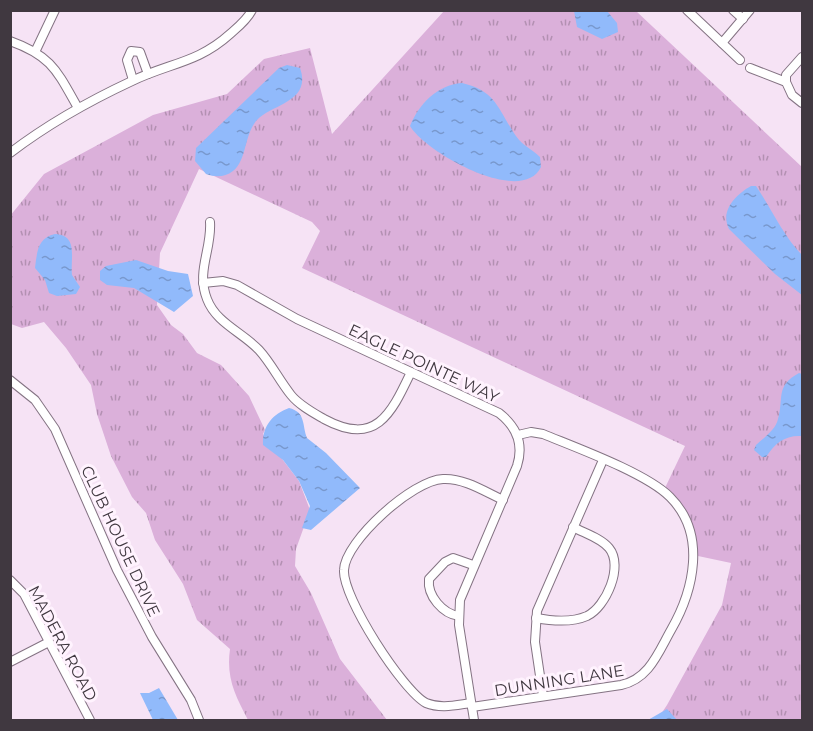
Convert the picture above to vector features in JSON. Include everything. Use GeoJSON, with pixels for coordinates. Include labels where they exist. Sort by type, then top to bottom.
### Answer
{"type":"FeatureCollection","features":[{"type":"Feature","properties":{"kind":"street"},"geometry":{"type":"LineString","coordinates":[[36,50],[55,10]]}},
{"type":"Feature","properties":{"kind":"street"},"geometry":{"type":"LineString","coordinates":[[10,153],[38,132],[78,108],[133,80],[212,51],[244,21],[252,10]]}},
{"type":"Feature","properties":{"kind":"street"},"geometry":{"type":"LineString","coordinates":[[687,10],[740,60]]}},
{"type":"Feature","properties":{"kind":"street"},"geometry":{"type":"LineString","coordinates":[[695,18],[702,10]]}},
{"type":"Feature","properties":{"kind":"street"},"geometry":{"type":"LineString","coordinates":[[733,10],[743,19]]}},
{"type":"Feature","properties":{"kind":"street"},"geometry":{"type":"LineString","coordinates":[[722,43],[750,10]]}},
{"type":"Feature","properties":{"kind":"street"},"geometry":{"type":"LineString","coordinates":[[10,41],[36,50],[50,62],[78,108]]}},
{"type":"Feature","properties":{"kind":"street"},"geometry":{"type":"LineString","coordinates":[[133,80],[127,60],[131,51],[140,52],[148,74]]}},
{"type":"Feature","properties":{"kind":"street"},"geometry":{"type":"LineString","coordinates":[[802,57],[786,75],[786,82],[792,95],[802,104]]}},
{"type":"Feature","properties":{"kind":"street"},"geometry":{"type":"LineString","coordinates":[[750,68],[786,82]]}},
{"type":"Feature","properties":{"kind":"street"},"geometry":{"type":"LineString","coordinates":[[210,222],[211,231],[201,270],[207,300],[219,318],[259,350],[291,396],[306,408],[336,425],[363,429],[382,421],[393,410],[411,372]]}},
{"type":"Feature","properties":{"kind":"street","name":"EAGLE POINTE WAY"},"geometry":{"type":"LineString","coordinates":[[203,283],[223,281],[237,285],[297,319],[499,413],[518,435]]}},
{"type":"Feature","properties":{"kind":"street","name":"CLUB HOUSE DRIVE"},"geometry":{"type":"LineString","coordinates":[[10,380],[35,400],[55,429],[117,570],[152,637],[191,700],[199,720]]}},
{"type":"Feature","properties":{"kind":"street","name":"DUNNING LANE"},"geometry":{"type":"LineString","coordinates":[[502,500],[456,480],[427,482],[411,490],[348,553],[344,567],[345,585],[355,610],[415,696],[438,706],[471,705],[621,685],[641,677],[651,666],[677,620],[689,588],[693,545],[688,525],[671,498],[652,484],[543,434],[531,432],[518,435]]}},
{"type":"Feature","properties":{"kind":"street"},"geometry":{"type":"LineString","coordinates":[[474,720],[459,616],[462,595],[473,564],[519,459],[518,435]]}},
{"type":"Feature","properties":{"kind":"street"},"geometry":{"type":"LineString","coordinates":[[543,696],[535,642],[536,618],[542,595],[603,460]]}},
{"type":"Feature","properties":{"kind":"street"},"geometry":{"type":"LineString","coordinates":[[536,618],[561,621],[589,614],[597,607],[615,575],[615,559],[609,547],[573,527]]}},
{"type":"Feature","properties":{"kind":"street"},"geometry":{"type":"LineString","coordinates":[[459,616],[445,612],[430,591],[429,579],[445,561],[453,558],[473,564]]}},
{"type":"Feature","properties":{"kind":"street","name":"MADERA ROAD"},"geometry":{"type":"LineString","coordinates":[[10,580],[24,594],[90,720]]}},
{"type":"Feature","properties":{"kind":"street"},"geometry":{"type":"LineString","coordinates":[[10,662],[49,642]]}},
{"type":"Feature","properties":{"kind":"green space"},"geometry":{"type":"Polygon","coordinates":[[[444,11],[636,11],[802,167],[802,720],[648,720],[661,714],[667,705],[722,605],[731,563],[698,556],[693,528],[665,488],[685,446],[302,268],[320,231],[312,222],[199,169],[160,253],[157,305],[171,325],[183,334],[197,353],[221,365],[249,396],[265,430],[263,434],[299,481],[310,510],[296,549],[295,566],[311,593],[340,659],[387,720],[248,720],[233,686],[229,669],[230,649],[197,620],[183,584],[155,540],[146,513],[132,497],[111,456],[97,414],[91,385],[66,348],[44,322],[22,328],[11,324],[10,216],[44,174],[153,115],[227,94],[264,59],[310,48],[332,134],[444,11]]]}},
{"type":"Feature","properties":{"kind":"water"},"geometry":{"type":"Polygon","coordinates":[[[574,11],[607,11],[617,23],[618,32],[602,39],[577,27],[574,11]]]}},
{"type":"Feature","properties":{"kind":"water"},"geometry":{"type":"Polygon","coordinates":[[[287,65],[300,68],[302,79],[296,95],[257,120],[250,132],[241,160],[233,171],[220,176],[206,174],[195,161],[196,148],[279,68],[287,65]]]}},
{"type":"Feature","properties":{"kind":"water"},"geometry":{"type":"Polygon","coordinates":[[[462,83],[490,96],[519,139],[540,157],[541,167],[531,178],[515,181],[495,178],[474,171],[434,149],[410,126],[418,110],[430,97],[445,87],[462,83]]]}},
{"type":"Feature","properties":{"kind":"water"},"geometry":{"type":"Polygon","coordinates":[[[751,186],[756,186],[783,231],[802,255],[802,295],[775,274],[729,229],[726,216],[731,204],[751,186]]]}},
{"type":"Feature","properties":{"kind":"water"},"geometry":{"type":"Polygon","coordinates":[[[55,234],[63,235],[70,243],[72,275],[80,287],[76,294],[57,296],[49,293],[45,280],[35,268],[41,243],[55,234]]]}},
{"type":"Feature","properties":{"kind":"water"},"geometry":{"type":"Polygon","coordinates":[[[136,260],[168,271],[188,274],[193,296],[174,312],[134,288],[107,285],[100,280],[100,271],[106,266],[136,260]]]}},
{"type":"Feature","properties":{"kind":"water"},"geometry":{"type":"Polygon","coordinates":[[[799,373],[802,374],[802,436],[790,437],[781,441],[766,457],[762,457],[754,450],[756,445],[775,426],[780,412],[783,388],[791,378],[799,373]]]}},
{"type":"Feature","properties":{"kind":"water"},"geometry":{"type":"Polygon","coordinates":[[[289,408],[301,416],[307,438],[326,453],[360,488],[311,530],[302,528],[310,506],[299,481],[283,460],[263,445],[264,432],[269,422],[289,408]]]}},
{"type":"Feature","properties":{"kind":"water"},"geometry":{"type":"Polygon","coordinates":[[[159,688],[178,720],[153,720],[140,693],[149,693],[159,688]]]}},
{"type":"Feature","properties":{"kind":"water"},"geometry":{"type":"Polygon","coordinates":[[[667,709],[677,720],[648,720],[667,709]]]}}]}
